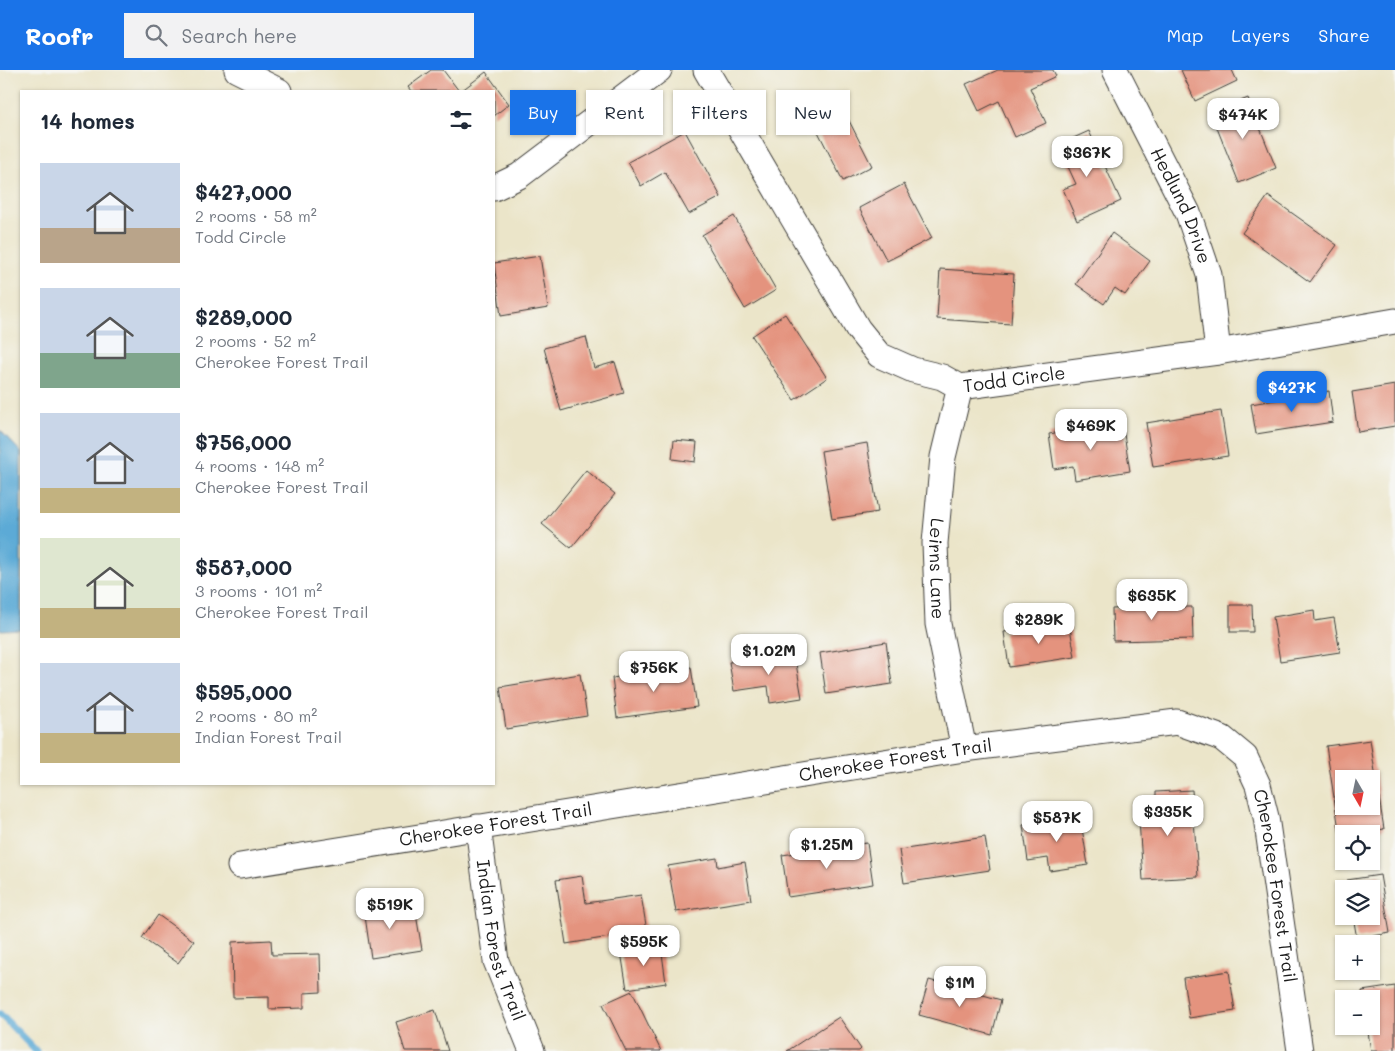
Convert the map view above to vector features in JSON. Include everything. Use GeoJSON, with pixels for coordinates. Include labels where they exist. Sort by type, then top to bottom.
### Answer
{"type":"FeatureCollection","features":[{"type":"Feature","properties":{"kind":"street"},"geometry":{"type":"LineString","coordinates":[[237,70],[277,90]]}},
{"type":"Feature","properties":{"kind":"street"},"geometry":{"type":"LineString","coordinates":[[495,188],[519,176],[659,70]]}},
{"type":"Feature","properties":{"kind":"street","name":"Todd Circle"},"geometry":{"type":"LineString","coordinates":[[706,70],[858,329],[879,355],[913,370],[942,377],[960,387],[1218,352],[1395,321]]}},
{"type":"Feature","properties":{"kind":"street","name":"Hedlund Drive"},"geometry":{"type":"LineString","coordinates":[[1115,70],[1188,213],[1209,275],[1218,352]]}},
{"type":"Feature","properties":{"kind":"street","name":"Leirns Lane"},"geometry":{"type":"LineString","coordinates":[[960,387],[943,457],[935,543],[938,624],[964,749]]}},
{"type":"Feature","properties":{"kind":"street","name":"Cherokee Forest Trail"},"geometry":{"type":"LineString","coordinates":[[240,866],[478,826],[964,749],[1176,722],[1222,738],[1245,757],[1258,785],[1266,817],[1300,1051]]}},
{"type":"Feature","properties":{"kind":"street","name":"Indian Forest Trail"},"geometry":{"type":"LineString","coordinates":[[478,826],[496,961],[532,1051]]}},
{"type":"Feature","properties":{"kind":"water"},"geometry":{"type":"Polygon","coordinates":[[[0,430],[20,451],[20,629],[0,630],[0,430]]]}},
{"type":"Feature","properties":{"kind":"building"},"geometry":{"type":"Polygon","coordinates":[[[431,70],[443,70],[458,90],[410,90],[408,87],[431,70]]]}},
{"type":"Feature","properties":{"kind":"building"},"geometry":{"type":"Polygon","coordinates":[[[998,70],[1053,70],[1056,76],[1030,88],[1046,123],[1015,137],[999,101],[979,111],[966,84],[998,70]]]}},
{"type":"Feature","properties":{"kind":"building"},"geometry":{"type":"Polygon","coordinates":[[[1181,70],[1232,70],[1237,81],[1195,101],[1181,70]]]}},
{"type":"Feature","properties":{"kind":"building"},"geometry":{"type":"Polygon","coordinates":[[[486,72],[509,104],[495,115],[495,90],[462,90],[486,72]]]}},
{"type":"Feature","properties":{"kind":"building"},"geometry":{"type":"Polygon","coordinates":[[[1248,98],[1276,168],[1239,183],[1211,113],[1248,98]]]}},
{"type":"Feature","properties":{"kind":"building"},"geometry":{"type":"Polygon","coordinates":[[[850,123],[872,166],[843,181],[820,135],[850,135],[850,123]]]}},
{"type":"Feature","properties":{"kind":"building"},"geometry":{"type":"Polygon","coordinates":[[[1089,131],[1121,201],[1077,221],[1063,189],[1076,184],[1058,145],[1089,131]]]}},
{"type":"Feature","properties":{"kind":"building"},"geometry":{"type":"Polygon","coordinates":[[[678,135],[687,135],[721,197],[689,214],[665,172],[641,186],[628,162],[678,135]]]}},
{"type":"Feature","properties":{"kind":"building"},"geometry":{"type":"Polygon","coordinates":[[[904,184],[932,238],[887,261],[859,208],[904,184]]]}},
{"type":"Feature","properties":{"kind":"building"},"geometry":{"type":"Polygon","coordinates":[[[1268,196],[1337,245],[1310,282],[1242,233],[1268,196]]]}},
{"type":"Feature","properties":{"kind":"building"},"geometry":{"type":"Polygon","coordinates":[[[734,216],[776,290],[745,309],[702,235],[734,216]]]}},
{"type":"Feature","properties":{"kind":"building"},"geometry":{"type":"Polygon","coordinates":[[[1112,233],[1150,261],[1125,295],[1115,288],[1104,304],[1076,284],[1112,233]]]}},
{"type":"Feature","properties":{"kind":"building"},"geometry":{"type":"Polygon","coordinates":[[[540,256],[548,308],[501,316],[495,263],[540,256]]]}},
{"type":"Feature","properties":{"kind":"building"},"geometry":{"type":"Polygon","coordinates":[[[940,269],[1014,274],[1011,324],[937,319],[940,269]]]}},
{"type":"Feature","properties":{"kind":"building"},"geometry":{"type":"Polygon","coordinates":[[[785,314],[827,378],[794,400],[752,336],[785,314]]]}},
{"type":"Feature","properties":{"kind":"building"},"geometry":{"type":"Polygon","coordinates":[[[586,337],[594,368],[615,362],[624,393],[561,411],[544,348],[586,337]]]}},
{"type":"Feature","properties":{"kind":"building"},"geometry":{"type":"Polygon","coordinates":[[[1395,385],[1395,426],[1358,432],[1352,392],[1395,385]]]}},
{"type":"Feature","properties":{"kind":"building"},"geometry":{"type":"Polygon","coordinates":[[[1329,391],[1333,422],[1256,434],[1251,404],[1329,391]]]}},
{"type":"Feature","properties":{"kind":"building"},"geometry":{"type":"Polygon","coordinates":[[[1221,411],[1228,456],[1153,467],[1146,423],[1221,411]]]}},
{"type":"Feature","properties":{"kind":"building"},"geometry":{"type":"Polygon","coordinates":[[[1122,422],[1130,471],[1075,480],[1073,466],[1054,469],[1049,434],[1122,422]]]}},
{"type":"Feature","properties":{"kind":"building"},"geometry":{"type":"Polygon","coordinates":[[[674,440],[697,442],[695,462],[672,459],[674,440]]]}},
{"type":"Feature","properties":{"kind":"building"},"geometry":{"type":"Polygon","coordinates":[[[867,443],[878,512],[832,519],[821,451],[867,443]]]}},
{"type":"Feature","properties":{"kind":"building"},"geometry":{"type":"Polygon","coordinates":[[[586,470],[615,494],[571,548],[542,524],[586,470]]]}},
{"type":"Feature","properties":{"kind":"building"},"geometry":{"type":"Polygon","coordinates":[[[1162,595],[1162,607],[1192,607],[1193,639],[1113,641],[1112,609],[1133,608],[1132,596],[1162,595]]]}},
{"type":"Feature","properties":{"kind":"building"},"geometry":{"type":"Polygon","coordinates":[[[1230,605],[1252,605],[1253,632],[1230,632],[1230,605]]]}},
{"type":"Feature","properties":{"kind":"building"},"geometry":{"type":"Polygon","coordinates":[[[1314,610],[1315,621],[1334,618],[1340,652],[1280,661],[1273,617],[1314,610]]]}},
{"type":"Feature","properties":{"kind":"building"},"geometry":{"type":"Polygon","coordinates":[[[1069,622],[1075,657],[1009,667],[1004,632],[1069,622]]]}},
{"type":"Feature","properties":{"kind":"building"},"geometry":{"type":"Polygon","coordinates":[[[886,642],[892,684],[826,694],[820,653],[886,642]]]}},
{"type":"Feature","properties":{"kind":"building"},"geometry":{"type":"Polygon","coordinates":[[[794,652],[802,698],[770,703],[768,686],[734,691],[729,662],[794,652]]]}},
{"type":"Feature","properties":{"kind":"building"},"geometry":{"type":"Polygon","coordinates":[[[691,667],[697,707],[617,718],[612,678],[691,667]]]}},
{"type":"Feature","properties":{"kind":"building"},"geometry":{"type":"Polygon","coordinates":[[[580,674],[587,716],[506,729],[500,687],[580,674]]]}},
{"type":"Feature","properties":{"kind":"building"},"geometry":{"type":"Polygon","coordinates":[[[1370,740],[1375,770],[1335,770],[1335,804],[1326,746],[1370,740]]]}},
{"type":"Feature","properties":{"kind":"building"},"geometry":{"type":"Polygon","coordinates":[[[1192,790],[1198,877],[1143,880],[1138,804],[1156,803],[1156,792],[1192,790]]]}},
{"type":"Feature","properties":{"kind":"building"},"geometry":{"type":"Polygon","coordinates":[[[1380,804],[1384,829],[1380,830],[1380,825],[1338,825],[1337,815],[1380,815],[1380,804]]]}},
{"type":"Feature","properties":{"kind":"building"},"geometry":{"type":"Polygon","coordinates":[[[1080,816],[1088,865],[1050,871],[1048,858],[1028,861],[1023,825],[1080,816]]]}},
{"type":"Feature","properties":{"kind":"building"},"geometry":{"type":"Polygon","coordinates":[[[985,837],[990,870],[904,883],[899,850],[985,837]]]}},
{"type":"Feature","properties":{"kind":"building"},"geometry":{"type":"Polygon","coordinates":[[[867,843],[873,884],[788,897],[782,855],[867,843]]]}},
{"type":"Feature","properties":{"kind":"building"},"geometry":{"type":"Polygon","coordinates":[[[717,858],[718,867],[745,862],[751,900],[676,912],[668,866],[717,858]]]}},
{"type":"Feature","properties":{"kind":"building"},"geometry":{"type":"Polygon","coordinates":[[[1380,875],[1390,933],[1356,935],[1355,925],[1380,925],[1380,880],[1347,880],[1380,875]]]}},
{"type":"Feature","properties":{"kind":"building"},"geometry":{"type":"Polygon","coordinates":[[[582,876],[586,903],[641,895],[647,931],[566,944],[556,880],[582,876]]]}},
{"type":"Feature","properties":{"kind":"building"},"geometry":{"type":"Polygon","coordinates":[[[389,898],[392,918],[416,914],[422,950],[371,958],[363,902],[389,898]]]}},
{"type":"Feature","properties":{"kind":"building"},"geometry":{"type":"Polygon","coordinates":[[[158,915],[194,941],[178,963],[142,938],[158,915]]]}},
{"type":"Feature","properties":{"kind":"building"},"geometry":{"type":"Polygon","coordinates":[[[271,940],[272,955],[320,954],[321,992],[304,993],[304,1008],[269,1009],[269,997],[233,998],[232,942],[271,940]]]}},
{"type":"Feature","properties":{"kind":"building"},"geometry":{"type":"Polygon","coordinates":[[[661,946],[666,983],[627,989],[621,952],[661,946]]]}},
{"type":"Feature","properties":{"kind":"building"},"geometry":{"type":"Polygon","coordinates":[[[1229,971],[1235,1011],[1189,1018],[1183,978],[1229,971]]]}},
{"type":"Feature","properties":{"kind":"building"},"geometry":{"type":"Polygon","coordinates":[[[929,980],[1001,1000],[992,1035],[919,1015],[929,980]]]}},
{"type":"Feature","properties":{"kind":"building"},"geometry":{"type":"Polygon","coordinates":[[[1395,986],[1395,1051],[1371,1051],[1368,1035],[1380,1035],[1380,990],[1369,990],[1395,986]]]}},
{"type":"Feature","properties":{"kind":"building"},"geometry":{"type":"Polygon","coordinates":[[[632,991],[661,1051],[626,1051],[603,1004],[632,991]]]}},
{"type":"Feature","properties":{"kind":"building"},"geometry":{"type":"Polygon","coordinates":[[[435,1010],[448,1051],[405,1051],[396,1022],[435,1010]]]}},
{"type":"Feature","properties":{"kind":"building"},"geometry":{"type":"Polygon","coordinates":[[[839,1017],[861,1049],[859,1051],[787,1051],[839,1017]]]}},
{"type":"Feature","properties":{"kind":"waterway"},"geometry":{"type":"LineString","coordinates":[[0,1014],[36,1051]]}}]}
